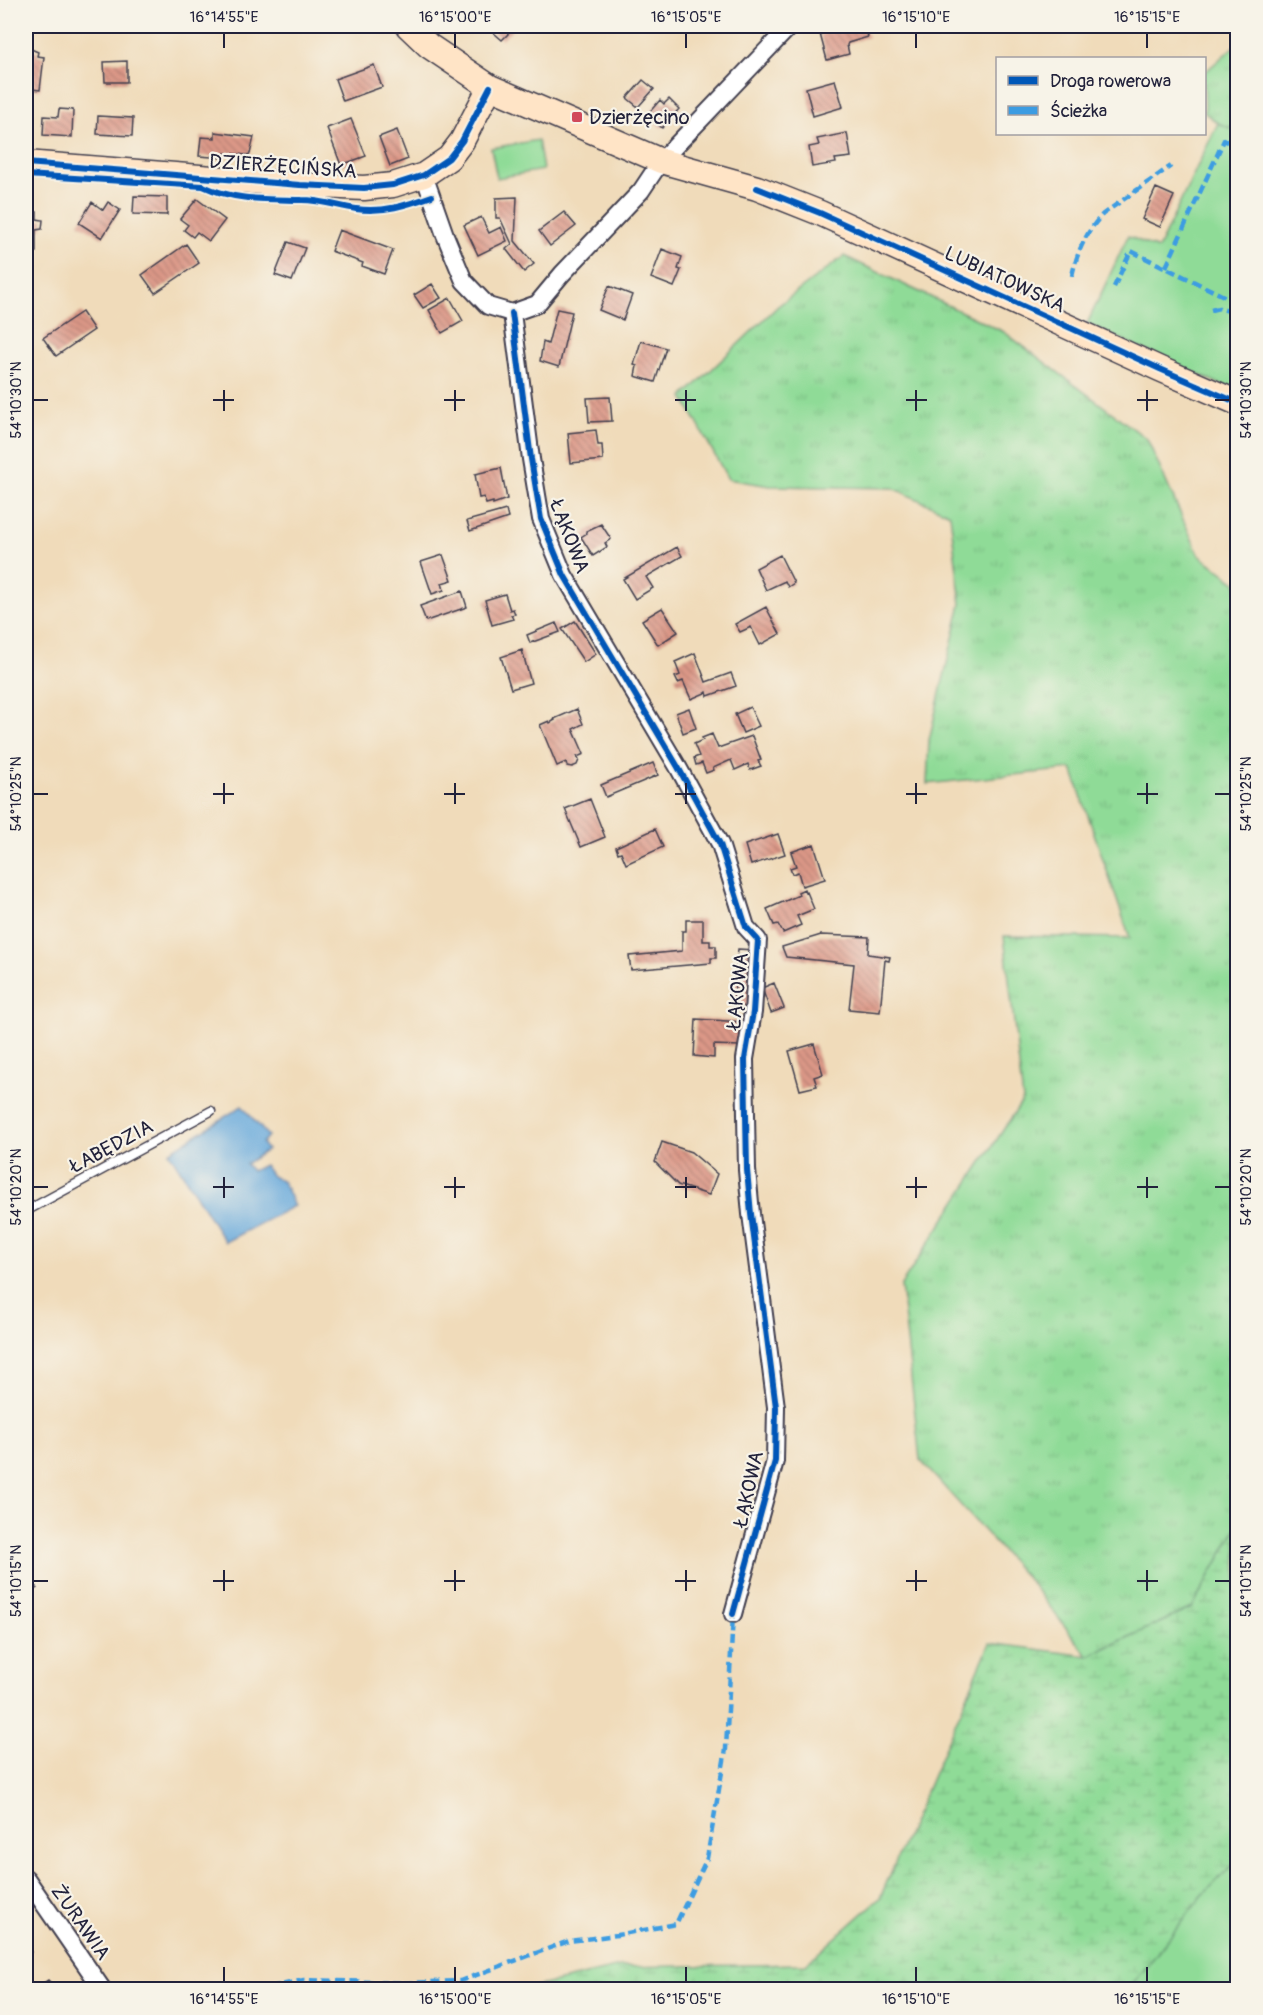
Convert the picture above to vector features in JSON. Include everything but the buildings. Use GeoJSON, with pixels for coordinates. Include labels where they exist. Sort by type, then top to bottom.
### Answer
{"type":"FeatureCollection","features":[{"type":"Feature","properties":{"kind":"street","name":"LUBIATOWSKA"},"geometry":{"type":"LineString","coordinates":[[408,26],[429,46],[490,87],[662,161],[757,188],[820,213],[1238,403]]}},
{"type":"Feature","properties":{"kind":"street"},"geometry":{"type":"LineString","coordinates":[[424,175],[464,281],[488,306],[512,313],[537,304],[594,239],[641,191],[662,161],[790,26]]}},
{"type":"Feature","properties":{"kind":"street","name":"DZIERŻĘCIŃSKA"},"geometry":{"type":"LineString","coordinates":[[26,163],[300,185],[364,188],[393,185],[424,175],[449,158],[462,141],[490,87]]}},
{"type":"Feature","properties":{"kind":"street","name":"ŁĄKOWA"},"geometry":{"type":"LineString","coordinates":[[512,313],[531,459],[542,519],[564,575],[678,767],[720,844],[746,927],[758,940],[754,1003],[745,1059],[747,1170],[752,1226],[776,1407],[775,1461],[733,1614]]}},
{"type":"Feature","properties":{"kind":"street","name":"ŻURAWIA"},"geometry":{"type":"LineString","coordinates":[[26,1878],[103,1989]]}},
{"type":"Feature","properties":{"kind":"lane","name":"ŁABĘDZIA"},"geometry":{"type":"LineString","coordinates":[[26,1211],[211,1111]]}},
{"type":"Feature","properties":{"kind":"green space"},"geometry":{"type":"Polygon","coordinates":[[[1237,44],[1237,131],[1218,123],[1206,114],[1206,71],[1237,44]]]}},
{"type":"Feature","properties":{"kind":"green space"},"geometry":{"type":"Polygon","coordinates":[[[1218,123],[1237,131],[1237,392],[1087,324],[1128,236],[1158,249],[1218,123]]]}},
{"type":"Feature","properties":{"kind":"green space"},"geometry":{"type":"Polygon","coordinates":[[[538,140],[543,170],[497,178],[491,148],[538,140]]]}},
{"type":"Feature","properties":{"kind":"green space"},"geometry":{"type":"Polygon","coordinates":[[[844,256],[1004,332],[1147,439],[1199,555],[1237,583],[1237,1527],[1192,1608],[1088,1656],[1032,1584],[920,1460],[901,1285],[1023,1100],[1004,936],[1130,938],[1072,769],[927,784],[929,740],[961,604],[950,514],[893,488],[770,486],[728,479],[683,397],[778,306],[844,256]]]}},
{"type":"Feature","properties":{"kind":"green space"},"geometry":{"type":"Polygon","coordinates":[[[1237,1527],[1237,1989],[522,1990],[620,1967],[806,1964],[880,1898],[990,1643],[1088,1656],[1192,1608],[1237,1527]]]}},
{"type":"Feature","properties":{"kind":"green space"},"geometry":{"type":"Polygon","coordinates":[[[1237,1860],[1237,1989],[1129,1989],[1202,1896],[1237,1860]]]}},
{"type":"Feature","properties":{"kind":"water"},"geometry":{"type":"Polygon","coordinates":[[[242,1106],[268,1136],[262,1143],[267,1150],[246,1164],[252,1171],[264,1165],[272,1176],[283,1182],[294,1206],[225,1242],[169,1152],[242,1106]]]}},
{"type":"Feature","properties":{"kind":"marked path"},"geometry":{"type":"LineString","coordinates":[[1166,267],[1224,140],[1238,147]]}},
{"type":"Feature","properties":{"kind":"marked path"},"geometry":{"type":"LineString","coordinates":[[1072,276],[1083,243],[1103,214],[1171,166]]}},
{"type":"Feature","properties":{"kind":"marked path"},"geometry":{"type":"LineString","coordinates":[[1114,287],[1131,251],[1234,301],[1238,293]]}},
{"type":"Feature","properties":{"kind":"marked path"},"geometry":{"type":"LineString","coordinates":[[1211,310],[1219,308],[1238,314]]}},
{"type":"Feature","properties":{"kind":"marked path"},"geometry":{"type":"LineString","coordinates":[[257,1990],[304,1980],[407,1983],[460,1981],[569,1941],[676,1924],[707,1858],[726,1749],[733,1614]]}},
{"type":"Feature","properties":{"kind":"cycle path"},"geometry":{"type":"LineString","coordinates":[[26,163],[300,185],[364,188],[393,185],[424,175],[449,158],[462,141],[490,87]]}},
{"type":"Feature","properties":{"kind":"cycle path"},"geometry":{"type":"LineString","coordinates":[[26,175],[203,186],[239,197],[309,200],[366,210],[395,207],[432,196]]}},
{"type":"Feature","properties":{"kind":"cycle path"},"geometry":{"type":"LineString","coordinates":[[757,188],[820,213],[1238,403]]}},
{"type":"Feature","properties":{"kind":"cycle path"},"geometry":{"type":"LineString","coordinates":[[512,313],[541,519],[564,575],[678,767],[720,844],[746,927],[758,940],[753,1012],[745,1059],[747,1170],[776,1407],[775,1461],[733,1614]]}},
{"type":"Feature","properties":{"kind":"place","name":"Dzierżęcino"},"geometry":{"type":"Point","coordinates":[577,117]}}]}
